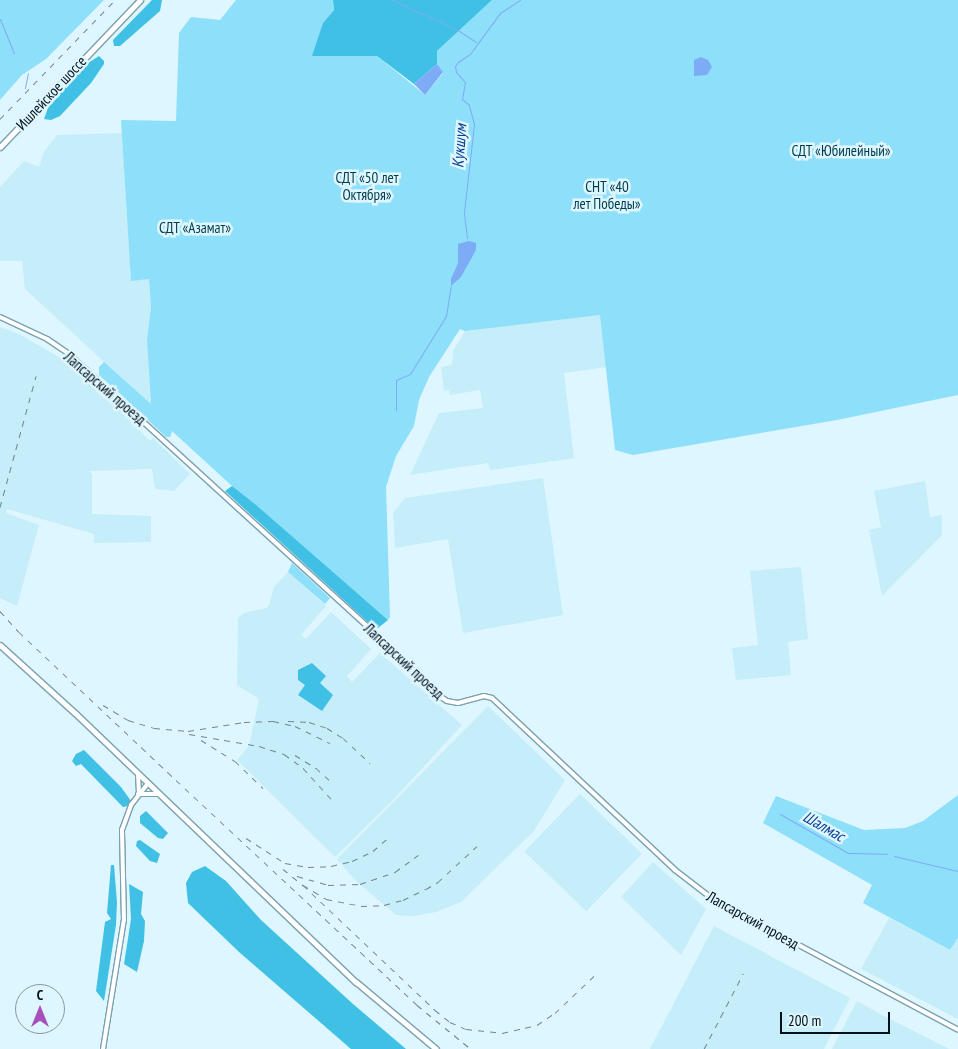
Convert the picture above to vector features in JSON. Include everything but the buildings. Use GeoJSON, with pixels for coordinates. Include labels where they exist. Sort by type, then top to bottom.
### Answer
{"type":"FeatureCollection","features":[{"type":"Feature","properties":{"kind":"main road","name":"Ишлейское шоссе"},"geometry":{"type":"LineString","coordinates":[[0,147],[140,0]]}},
{"type":"Feature","properties":{"kind":"main road"},"geometry":{"type":"LineString","coordinates":[[0,645],[54,693],[356,982],[436,1049]]}},
{"type":"Feature","properties":{"kind":"street","name":"Лапсарский проезд"},"geometry":{"type":"LineString","coordinates":[[0,317],[47,339],[69,354],[379,637],[441,697],[447,701],[458,703],[484,696],[492,698],[675,870],[714,900],[958,1030]]}},
{"type":"Feature","properties":{"kind":"street"},"geometry":{"type":"LineString","coordinates":[[138,774],[140,785],[138,794]]}},
{"type":"Feature","properties":{"kind":"street"},"geometry":{"type":"LineString","coordinates":[[103,1049],[124,920],[122,830],[126,814],[138,794],[148,783]]}},
{"type":"Feature","properties":{"kind":"street"},"geometry":{"type":"LineString","coordinates":[[138,794],[148,792],[160,794]]}},
{"type":"Feature","properties":{"kind":"shaded area"},"geometry":{"type":"Polygon","coordinates":[[[152,0],[162,0],[160,11],[120,46],[114,46],[113,40],[152,0]]]}},
{"type":"Feature","properties":{"kind":"shaded area"},"geometry":{"type":"Polygon","coordinates":[[[333,0],[492,0],[437,51],[437,64],[414,84],[377,56],[312,56],[323,23],[334,10],[333,0]]]}},
{"type":"Feature","properties":{"kind":"shaded area"},"geometry":{"type":"Polygon","coordinates":[[[99,56],[104,61],[104,64],[91,83],[60,116],[51,120],[44,119],[49,105],[85,65],[99,56]]]}},
{"type":"Feature","properties":{"kind":"shaded area"},"geometry":{"type":"Polygon","coordinates":[[[701,57],[708,60],[712,67],[707,75],[694,76],[694,60],[701,57]]]}},
{"type":"Feature","properties":{"kind":"shaded area"},"geometry":{"type":"Polygon","coordinates":[[[437,64],[443,72],[425,95],[414,84],[437,64]]]}},
{"type":"Feature","properties":{"kind":"shaded area"},"geometry":{"type":"Polygon","coordinates":[[[122,133],[131,280],[149,279],[151,307],[147,340],[151,405],[25,289],[22,261],[0,261],[0,187],[24,161],[39,167],[44,152],[57,135],[122,133]]]}},
{"type":"Feature","properties":{"kind":"shaded area"},"geometry":{"type":"Polygon","coordinates":[[[469,241],[476,243],[476,250],[461,277],[451,286],[451,279],[458,263],[458,244],[469,241]]]}},
{"type":"Feature","properties":{"kind":"shaded area"},"geometry":{"type":"Polygon","coordinates":[[[600,315],[607,367],[564,373],[574,458],[490,470],[488,463],[410,475],[439,413],[483,408],[480,390],[450,395],[449,390],[444,391],[441,367],[452,365],[453,351],[465,331],[600,315]]]}},
{"type":"Feature","properties":{"kind":"shaded area"},"geometry":{"type":"Polygon","coordinates":[[[0,327],[19,334],[83,371],[124,411],[122,413],[150,441],[153,438],[190,474],[174,491],[155,489],[152,469],[89,471],[92,474],[92,514],[151,516],[151,542],[94,543],[94,534],[7,509],[6,513],[39,525],[17,606],[0,598],[0,327]]]}},
{"type":"Feature","properties":{"kind":"shaded area"},"geometry":{"type":"Polygon","coordinates":[[[543,478],[563,615],[463,633],[448,539],[395,548],[393,513],[405,498],[543,478]]]}},
{"type":"Feature","properties":{"kind":"shaded area"},"geometry":{"type":"Polygon","coordinates":[[[925,481],[930,517],[942,515],[942,535],[882,596],[869,530],[881,527],[874,491],[925,481]]]}},
{"type":"Feature","properties":{"kind":"shaded area"},"geometry":{"type":"Polygon","coordinates":[[[232,486],[388,620],[378,628],[371,625],[225,491],[232,486]]]}},
{"type":"Feature","properties":{"kind":"shaded area"},"geometry":{"type":"Polygon","coordinates":[[[801,567],[808,639],[788,642],[791,675],[736,680],[732,648],[758,645],[750,571],[801,567]]]}},
{"type":"Feature","properties":{"kind":"shaded area"},"geometry":{"type":"Polygon","coordinates":[[[288,572],[326,606],[301,635],[306,639],[331,612],[371,649],[347,676],[352,682],[380,653],[462,725],[394,799],[335,857],[237,760],[249,746],[259,699],[237,685],[238,618],[244,613],[266,608],[269,605],[274,587],[288,572]]]}},
{"type":"Feature","properties":{"kind":"shaded area"},"geometry":{"type":"Polygon","coordinates":[[[312,663],[326,676],[320,683],[333,695],[322,711],[298,695],[305,685],[298,680],[298,670],[312,663]]]}},
{"type":"Feature","properties":{"kind":"shaded area"},"geometry":{"type":"Polygon","coordinates":[[[488,706],[565,780],[534,831],[461,902],[436,912],[414,916],[396,915],[355,880],[337,859],[488,706]]]}},
{"type":"Feature","properties":{"kind":"shaded area"},"geometry":{"type":"Polygon","coordinates":[[[84,750],[121,787],[131,801],[128,806],[123,807],[81,764],[76,766],[72,761],[76,754],[84,750]]]}},
{"type":"Feature","properties":{"kind":"shaded area"},"geometry":{"type":"Polygon","coordinates":[[[580,794],[642,854],[586,911],[524,852],[580,794]]]}},
{"type":"Feature","properties":{"kind":"shaded area"},"geometry":{"type":"Polygon","coordinates":[[[146,811],[168,833],[163,839],[158,838],[140,823],[140,816],[146,811]]]}},
{"type":"Feature","properties":{"kind":"shaded area"},"geometry":{"type":"Polygon","coordinates":[[[140,840],[160,854],[157,863],[150,861],[136,846],[137,841],[140,840]]]}},
{"type":"Feature","properties":{"kind":"shaded area"},"geometry":{"type":"Polygon","coordinates":[[[653,862],[706,909],[681,955],[621,897],[653,862]]]}},
{"type":"Feature","properties":{"kind":"shaded area"},"geometry":{"type":"Polygon","coordinates":[[[111,865],[114,865],[117,902],[116,925],[104,1001],[96,991],[105,922],[111,919],[107,913],[111,865]]]}},
{"type":"Feature","properties":{"kind":"shaded area"},"geometry":{"type":"Polygon","coordinates":[[[205,866],[226,881],[261,920],[353,1004],[406,1049],[351,1049],[239,952],[188,903],[186,883],[192,872],[205,866]]]}},
{"type":"Feature","properties":{"kind":"shaded area"},"geometry":{"type":"Polygon","coordinates":[[[129,884],[143,892],[141,914],[145,921],[144,941],[137,972],[124,964],[131,919],[129,884]]]}},
{"type":"Feature","properties":{"kind":"shaded area"},"geometry":{"type":"Polygon","coordinates":[[[889,918],[950,950],[958,938],[958,1019],[861,969],[889,918]]]}},
{"type":"Feature","properties":{"kind":"shaded area"},"geometry":{"type":"Polygon","coordinates":[[[714,926],[850,998],[824,1049],[650,1049],[714,926]]]}},
{"type":"Feature","properties":{"kind":"shaded area"},"geometry":{"type":"Polygon","coordinates":[[[857,1001],[882,1015],[949,1049],[832,1049],[857,1001]]]}},
{"type":"Feature","properties":{"kind":"green space"},"geometry":{"type":"Polygon","coordinates":[[[0,0],[104,0],[46,59],[22,75],[0,100],[0,0]]]}},
{"type":"Feature","properties":{"kind":"green space"},"geometry":{"type":"Polygon","coordinates":[[[236,0],[333,0],[334,10],[323,23],[319,56],[377,56],[425,95],[443,73],[437,64],[437,51],[492,0],[958,0],[958,395],[837,420],[633,455],[615,450],[600,315],[465,331],[460,329],[429,377],[419,400],[414,426],[396,456],[386,487],[390,617],[388,620],[232,486],[172,431],[170,437],[166,437],[116,390],[116,385],[111,386],[99,375],[99,367],[104,362],[151,404],[147,340],[151,307],[149,279],[131,281],[121,120],[176,121],[179,33],[191,17],[220,20],[236,0]]]}},
{"type":"Feature","properties":{"kind":"green space"},"geometry":{"type":"Polygon","coordinates":[[[292,563],[330,598],[325,604],[288,572],[292,563]]]}},
{"type":"Feature","properties":{"kind":"green space"},"geometry":{"type":"Polygon","coordinates":[[[958,795],[958,938],[950,950],[863,903],[872,885],[763,823],[776,796],[864,830],[905,828],[923,821],[958,795]]]}},
{"type":"Feature","properties":{"kind":"waterway"},"geometry":{"type":"LineString","coordinates":[[392,0],[456,29],[476,42]]}},
{"type":"Feature","properties":{"kind":"waterway","name":"Кукшум"},"geometry":{"type":"LineString","coordinates":[[467,238],[464,212],[474,124],[469,105],[462,99],[465,82],[456,72],[455,66],[470,54],[500,13],[520,0]]}},
{"type":"Feature","properties":{"kind":"waterway"},"geometry":{"type":"LineString","coordinates":[[0,19],[14,53]]}},
{"type":"Feature","properties":{"kind":"waterway"},"geometry":{"type":"LineString","coordinates":[[25,88],[28,73]]}},
{"type":"Feature","properties":{"kind":"waterway"},"geometry":{"type":"LineString","coordinates":[[396,410],[396,380],[410,374],[446,316],[451,286]]}},
{"type":"Feature","properties":{"kind":"waterway","name":"Шалмас"},"geometry":{"type":"LineString","coordinates":[[780,814],[848,853],[887,854]]}},
{"type":"Feature","properties":{"kind":"waterway","name":"Шалмас"},"geometry":{"type":"LineString","coordinates":[[894,856],[958,871]]}},
{"type":"Feature","properties":{"kind":"railway"},"geometry":{"type":"LineString","coordinates":[[0,119],[115,0]]}},
{"type":"Feature","properties":{"kind":"railway"},"geometry":{"type":"LineString","coordinates":[[0,507],[36,376]]}},
{"type":"Feature","properties":{"kind":"railway"},"geometry":{"type":"LineString","coordinates":[[0,611],[19,632],[417,1005],[471,1049]]}},
{"type":"Feature","properties":{"kind":"railway"},"geometry":{"type":"LineString","coordinates":[[103,705],[128,720],[154,728],[188,731],[244,722],[273,721],[295,726],[330,743]]}},
{"type":"Feature","properties":{"kind":"railway"},"geometry":{"type":"LineString","coordinates":[[288,721],[309,722],[327,728],[343,738],[370,763]]}},
{"type":"Feature","properties":{"kind":"railway"},"geometry":{"type":"LineString","coordinates":[[189,734],[259,746],[284,754],[303,768],[333,801]]}},
{"type":"Feature","properties":{"kind":"railway"},"geometry":{"type":"LineString","coordinates":[[201,740],[235,761],[263,788]]}},
{"type":"Feature","properties":{"kind":"railway"},"geometry":{"type":"LineString","coordinates":[[295,755],[316,768],[334,784]]}},
{"type":"Feature","properties":{"kind":"railway"},"geometry":{"type":"LineString","coordinates":[[246,838],[285,863],[308,867],[331,866],[352,861],[373,851],[388,838]]}},
{"type":"Feature","properties":{"kind":"railway"},"geometry":{"type":"LineString","coordinates":[[283,869],[303,885],[326,899],[361,906],[384,905],[403,900],[438,882],[477,846]]}},
{"type":"Feature","properties":{"kind":"railway"},"geometry":{"type":"LineString","coordinates":[[297,876],[328,885],[360,884],[395,872],[418,855]]}},
{"type":"Feature","properties":{"kind":"railway"},"geometry":{"type":"LineString","coordinates":[[303,885],[435,1010],[450,1022],[466,1029],[502,1033],[537,1025],[555,1013],[595,975]]}},
{"type":"Feature","properties":{"kind":"railway"},"geometry":{"type":"LineString","coordinates":[[704,1049],[743,974]]}},
{"type":"Feature","properties":{"kind":"park label","name":"СДТ «Юбилейный»"},"geometry":{"type":"Point","coordinates":[841,151]}},
{"type":"Feature","properties":{"kind":"park label","name":"СДТ «50 лет Октября»"},"geometry":{"type":"Point","coordinates":[367,186]}},
{"type":"Feature","properties":{"kind":"park label","name":"СНТ «40 лет Победы»"},"geometry":{"type":"Point","coordinates":[607,194]}},
{"type":"Feature","properties":{"kind":"park label","name":"СДТ «Азамат»"},"geometry":{"type":"Point","coordinates":[195,228]}}]}
